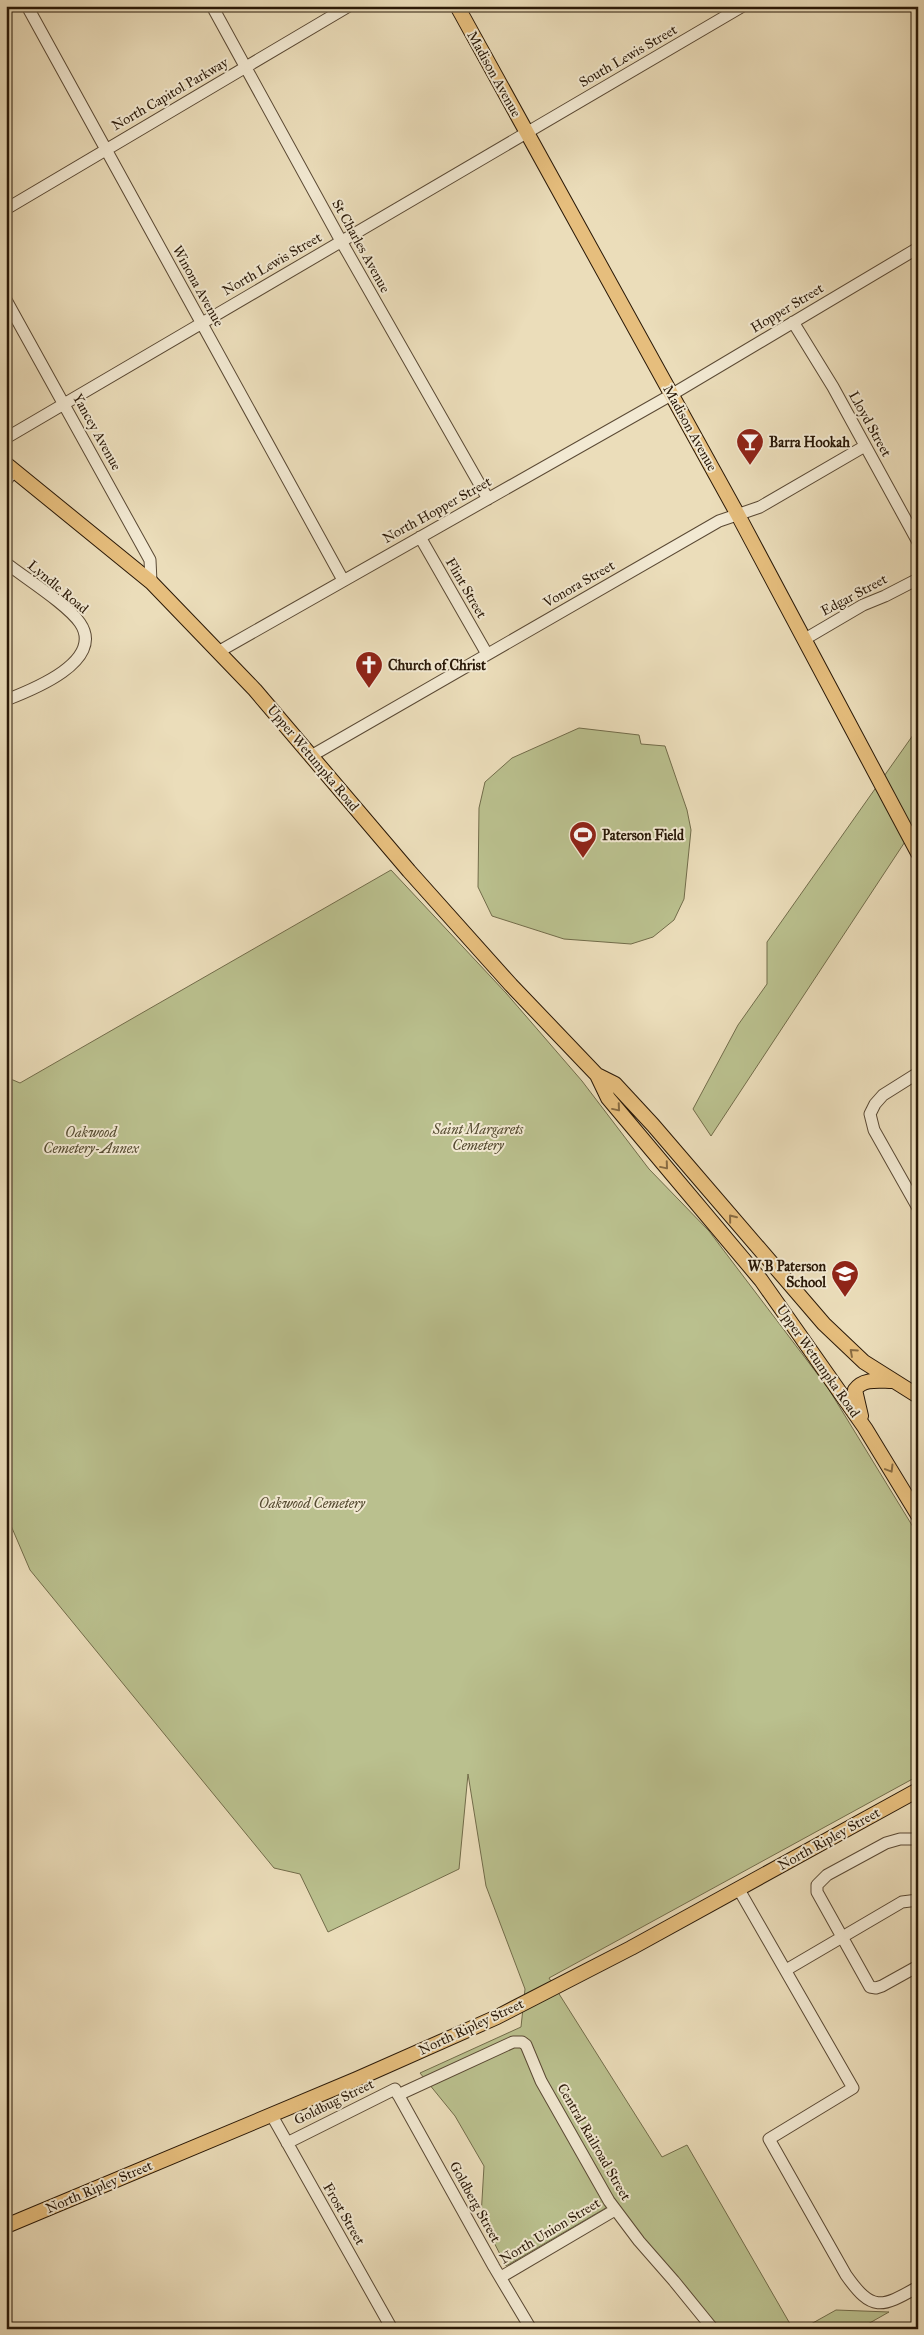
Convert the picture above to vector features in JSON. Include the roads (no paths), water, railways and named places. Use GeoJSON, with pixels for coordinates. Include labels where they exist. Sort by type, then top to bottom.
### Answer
{"type":"FeatureCollection","features":[{"type":"Feature","properties":{"kind":"main road","name":"Madison Avenue"},"geometry":{"type":"LineString","coordinates":[[457,6],[738,515],[905,830],[917,847]]}},
{"type":"Feature","properties":{"kind":"main road","name":"Upper Wetumpka Road"},"geometry":{"type":"LineString","coordinates":[[9,472],[151,582],[255,690],[447,913],[532,1007],[598,1075],[615,1084],[653,1125],[824,1324],[864,1362],[918,1396]]}},
{"type":"Feature","properties":{"kind":"main road","name":"Upper Wetumpka Road"},"geometry":{"type":"LineString","coordinates":[[598,1075],[608,1098],[767,1288],[864,1428],[918,1514]]}},
{"type":"Feature","properties":{"kind":"main road"},"geometry":{"type":"LineString","coordinates":[[732,1245],[744,1233]]}},
{"type":"Feature","properties":{"kind":"main road"},"geometry":{"type":"LineString","coordinates":[[864,1428],[855,1390],[859,1384],[866,1382],[892,1381]]}},
{"type":"Feature","properties":{"kind":"main road","name":"North Ripley Street"},"geometry":{"type":"LineString","coordinates":[[6,2226],[357,2079],[497,2016],[551,1990],[918,1790]]}},
{"type":"Feature","properties":{"kind":"street","name":"Winona Avenue"},"geometry":{"type":"LineString","coordinates":[[27,6],[344,580]]}},
{"type":"Feature","properties":{"kind":"street","name":"St Charles Avenue"},"geometry":{"type":"LineString","coordinates":[[212,6],[341,241],[488,499]]}},
{"type":"Feature","properties":{"kind":"street","name":"North Capitol Parkway"},"geometry":{"type":"LineString","coordinates":[[6,208],[349,6]]}},
{"type":"Feature","properties":{"kind":"street","name":"South Lewis Street"},"geometry":{"type":"LineString","coordinates":[[527,132],[743,6]]}},
{"type":"Feature","properties":{"kind":"street","name":"North Lewis Street"},"geometry":{"type":"LineString","coordinates":[[6,438],[527,132]]}},
{"type":"Feature","properties":{"kind":"street","name":"Hopper Street"},"geometry":{"type":"LineString","coordinates":[[671,395],[918,248]]}},
{"type":"Feature","properties":{"kind":"street","name":"Yancey Avenue"},"geometry":{"type":"LineString","coordinates":[[6,300],[150,560],[151,582]]}},
{"type":"Feature","properties":{"kind":"street","name":"Lloyd Street"},"geometry":{"type":"LineString","coordinates":[[793,322],[828,379],[918,542]]}},
{"type":"Feature","properties":{"kind":"street","name":"North Hopper Street"},"geometry":{"type":"LineString","coordinates":[[218,652],[671,395]]}},
{"type":"Feature","properties":{"kind":"street","name":"Vonora Street"},"geometry":{"type":"LineString","coordinates":[[311,756],[719,521],[760,507],[865,446]]}},
{"type":"Feature","properties":{"kind":"street","name":"Flint Street"},"geometry":{"type":"LineString","coordinates":[[420,537],[487,654]]}},
{"type":"Feature","properties":{"kind":"street","name":"Lyndle Road"},"geometry":{"type":"LineString","coordinates":[[6,563],[75,617],[84,629],[86,637],[80,657],[67,669],[6,700]]}},
{"type":"Feature","properties":{"kind":"street","name":"Edgar Street"},"geometry":{"type":"LineString","coordinates":[[805,639],[863,605],[918,579]]}},
{"type":"Feature","properties":{"kind":"street"},"geometry":{"type":"LineString","coordinates":[[918,1073],[883,1095],[875,1104],[870,1114],[874,1130],[918,1208]]}},
{"type":"Feature","properties":{"kind":"street"},"geometry":{"type":"LineString","coordinates":[[916,1839],[886,1843],[821,1879],[817,1885],[817,1892],[870,1987],[882,1986],[918,1966]]}},
{"type":"Feature","properties":{"kind":"street"},"geometry":{"type":"LineString","coordinates":[[738,1888],[853,2088],[769,2138],[858,2293],[869,2301],[881,2303],[892,2301],[918,2287]]}},
{"type":"Feature","properties":{"kind":"street"},"geometry":{"type":"LineString","coordinates":[[786,1970],[902,1902],[918,1900]]}},
{"type":"Feature","properties":{"kind":"street","name":"Goldbug Street"},"geometry":{"type":"LineString","coordinates":[[286,2143],[513,2042]]}},
{"type":"Feature","properties":{"kind":"street","name":"Central Railroad Street"},"geometry":{"type":"LineString","coordinates":[[513,2042],[522,2042],[526,2045],[541,2081],[596,2180],[615,2210],[713,2329]]}},
{"type":"Feature","properties":{"kind":"street","name":"Goldberg Street"},"geometry":{"type":"LineString","coordinates":[[397,2092],[531,2329]]}},
{"type":"Feature","properties":{"kind":"street","name":"Frost Street"},"geometry":{"type":"LineString","coordinates":[[271,2114],[392,2329]]}},
{"type":"Feature","properties":{"kind":"street","name":"North Union Street"},"geometry":{"type":"LineString","coordinates":[[501,2277],[615,2210]]}},
{"type":"Feature","properties":{"kind":"place","name":"Barra Hookah"},"geometry":{"type":"Point","coordinates":[750,466]}},
{"type":"Feature","properties":{"kind":"place","name":"Church of Christ"},"geometry":{"type":"Point","coordinates":[369,689]}},
{"type":"Feature","properties":{"kind":"place","name":"Paterson Field"},"geometry":{"type":"Point","coordinates":[583,859]}},
{"type":"Feature","properties":{"kind":"place","name":"W B Paterson School"},"geometry":{"type":"Point","coordinates":[845,1298]}},
{"type":"Feature","properties":{"kind":"park label","name":"Saint Margarets Cemetery"},"geometry":{"type":"Point","coordinates":[478,1138]}},
{"type":"Feature","properties":{"kind":"park label","name":"Oakwood Cemetery-Annex"},"geometry":{"type":"Point","coordinates":[91,1140]}},
{"type":"Feature","properties":{"kind":"park label","name":"Oakwood Cemetery"},"geometry":{"type":"Point","coordinates":[312,1503]}}]}
